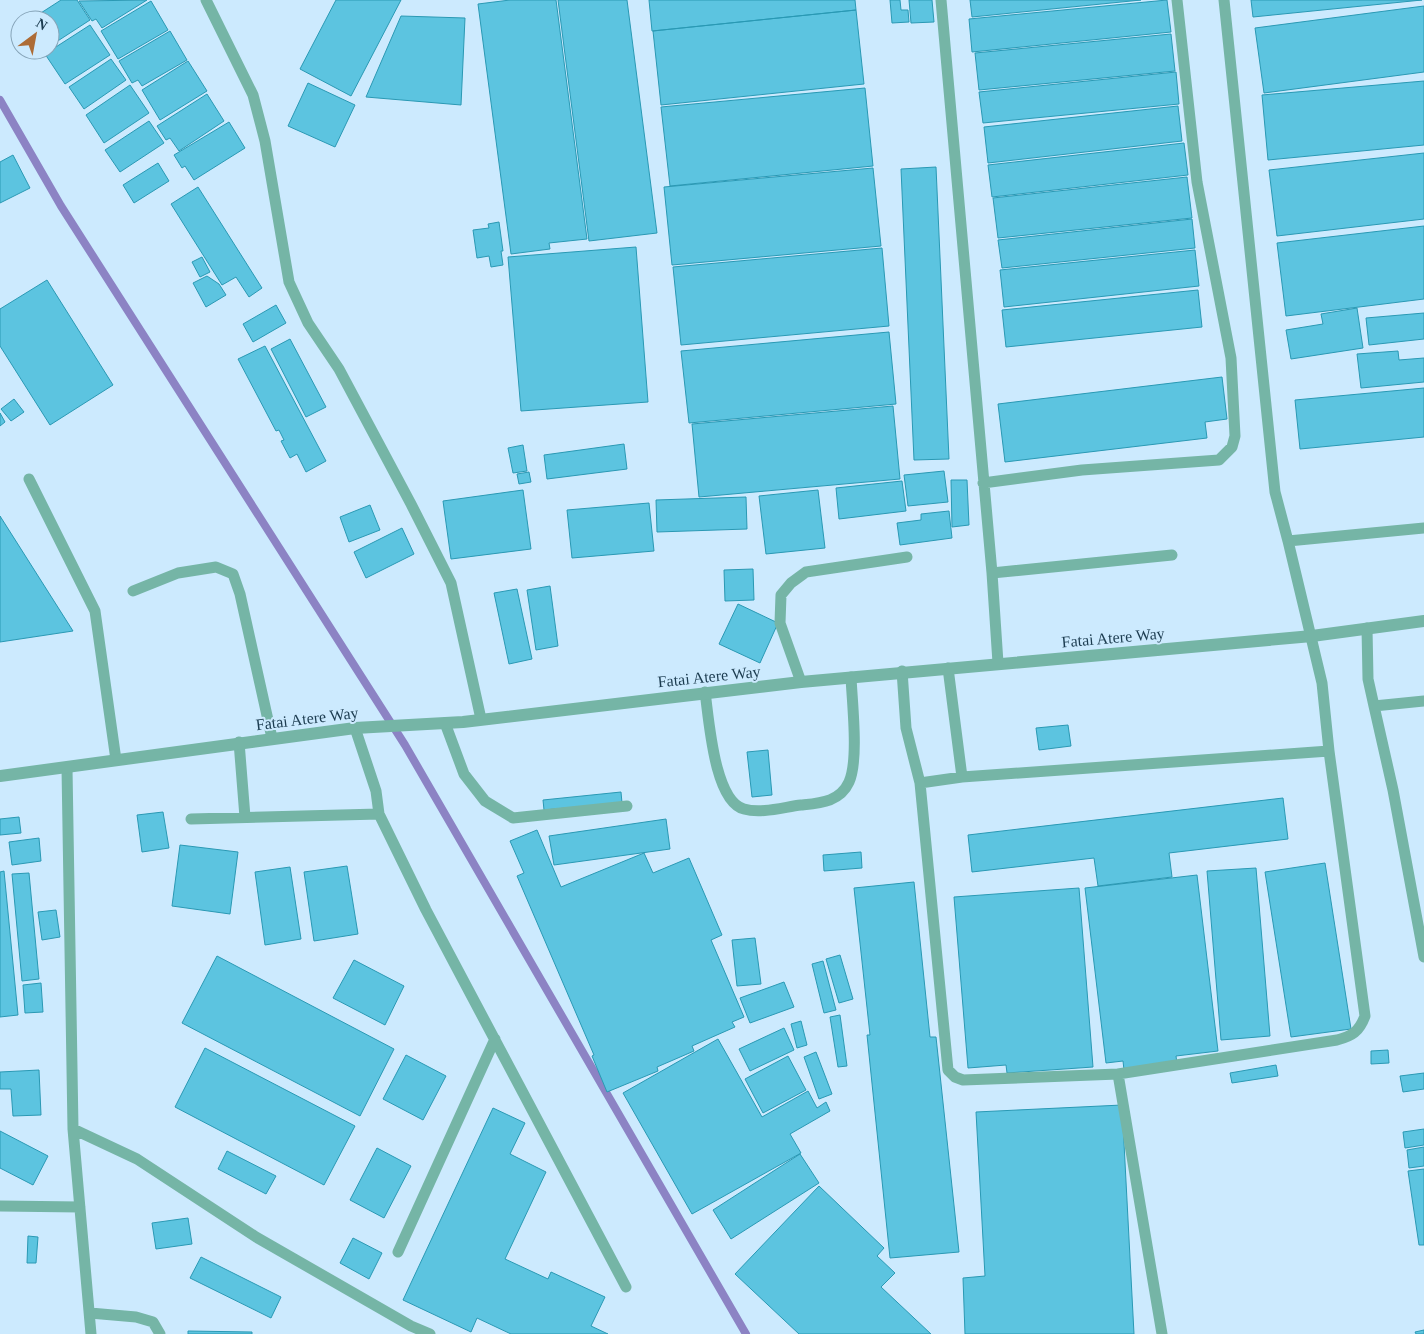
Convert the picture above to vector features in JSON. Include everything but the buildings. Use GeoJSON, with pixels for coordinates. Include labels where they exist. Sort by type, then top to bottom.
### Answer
{"type":"FeatureCollection","features":[{"type":"Feature","properties":{"kind":"street","name":"Fatai Atere Way"},"geometry":{"type":"LineString","coordinates":[[0,776],[67,768],[239,742],[355,728],[445,723],[851,676],[1312,636],[1424,620]]}},
{"type":"Feature","properties":{"kind":"lane"},"geometry":{"type":"LineString","coordinates":[[206,0],[253,95],[265,141],[289,282],[308,323],[338,369],[411,504],[451,583],[481,719]]}},
{"type":"Feature","properties":{"kind":"lane"},"geometry":{"type":"LineString","coordinates":[[941,0],[992,573],[998,663]]}},
{"type":"Feature","properties":{"kind":"lane"},"geometry":{"type":"LineString","coordinates":[[983,483],[1082,470],[1219,460],[1232,447],[1235,436],[1230,358],[1197,182],[1177,0]]}},
{"type":"Feature","properties":{"kind":"lane"},"geometry":{"type":"LineString","coordinates":[[902,672],[906,728],[920,783],[948,1070],[955,1077],[963,1080],[1118,1074],[1337,1040],[1353,1035],[1361,1026],[1365,1016],[1329,751],[1322,683],[1312,636],[1275,492],[1224,0]]}},
{"type":"Feature","properties":{"kind":"lane"},"geometry":{"type":"LineString","coordinates":[[30,480],[95,611],[116,760]]}},
{"type":"Feature","properties":{"kind":"lane"},"geometry":{"type":"LineString","coordinates":[[1288,541],[1424,528]]}},
{"type":"Feature","properties":{"kind":"lane"},"geometry":{"type":"LineString","coordinates":[[992,573],[1172,555]]}},
{"type":"Feature","properties":{"kind":"lane"},"geometry":{"type":"LineString","coordinates":[[801,682],[780,623],[781,595],[791,583],[806,572],[907,558]]}},
{"type":"Feature","properties":{"kind":"lane"},"geometry":{"type":"LineString","coordinates":[[133,591],[178,573],[216,567],[233,574],[240,594],[272,738]]}},
{"type":"Feature","properties":{"kind":"lane"},"geometry":{"type":"LineString","coordinates":[[1367,628],[1368,679],[1393,790],[1424,957]]}},
{"type":"Feature","properties":{"kind":"lane"},"geometry":{"type":"LineString","coordinates":[[948,668],[962,777]]}},
{"type":"Feature","properties":{"kind":"lane"},"geometry":{"type":"LineString","coordinates":[[705,692],[713,753],[729,800],[745,810],[760,810],[824,802],[843,792],[853,768],[851,676]]}},
{"type":"Feature","properties":{"kind":"lane"},"geometry":{"type":"LineString","coordinates":[[1374,706],[1424,701]]}},
{"type":"Feature","properties":{"kind":"lane"},"geometry":{"type":"LineString","coordinates":[[445,723],[464,774],[485,801],[513,818],[627,806]]}},
{"type":"Feature","properties":{"kind":"lane"},"geometry":{"type":"LineString","coordinates":[[355,728],[376,791],[379,814],[426,910],[626,1287]]}},
{"type":"Feature","properties":{"kind":"lane"},"geometry":{"type":"LineString","coordinates":[[239,742],[245,817]]}},
{"type":"Feature","properties":{"kind":"lane"},"geometry":{"type":"LineString","coordinates":[[920,783],[962,777],[1329,751]]}},
{"type":"Feature","properties":{"kind":"lane"},"geometry":{"type":"LineString","coordinates":[[67,768],[73,1129],[92,1334]]}},
{"type":"Feature","properties":{"kind":"lane"},"geometry":{"type":"LineString","coordinates":[[191,819],[379,814]]}},
{"type":"Feature","properties":{"kind":"lane"},"geometry":{"type":"LineString","coordinates":[[398,1252],[495,1039]]}},
{"type":"Feature","properties":{"kind":"lane"},"geometry":{"type":"LineString","coordinates":[[1118,1074],[1162,1334]]}},
{"type":"Feature","properties":{"kind":"lane"},"geometry":{"type":"LineString","coordinates":[[73,1129],[137,1159],[256,1237],[411,1326],[430,1334]]}},
{"type":"Feature","properties":{"kind":"lane"},"geometry":{"type":"LineString","coordinates":[[0,1206],[80,1207]]}},
{"type":"Feature","properties":{"kind":"lane"},"geometry":{"type":"LineString","coordinates":[[90,1312],[136,1317],[153,1322],[160,1334]]}},
{"type":"Feature","properties":{"kind":"waterway"},"geometry":{"type":"LineString","coordinates":[[0,100],[61,206],[405,745],[746,1334]]}}]}
